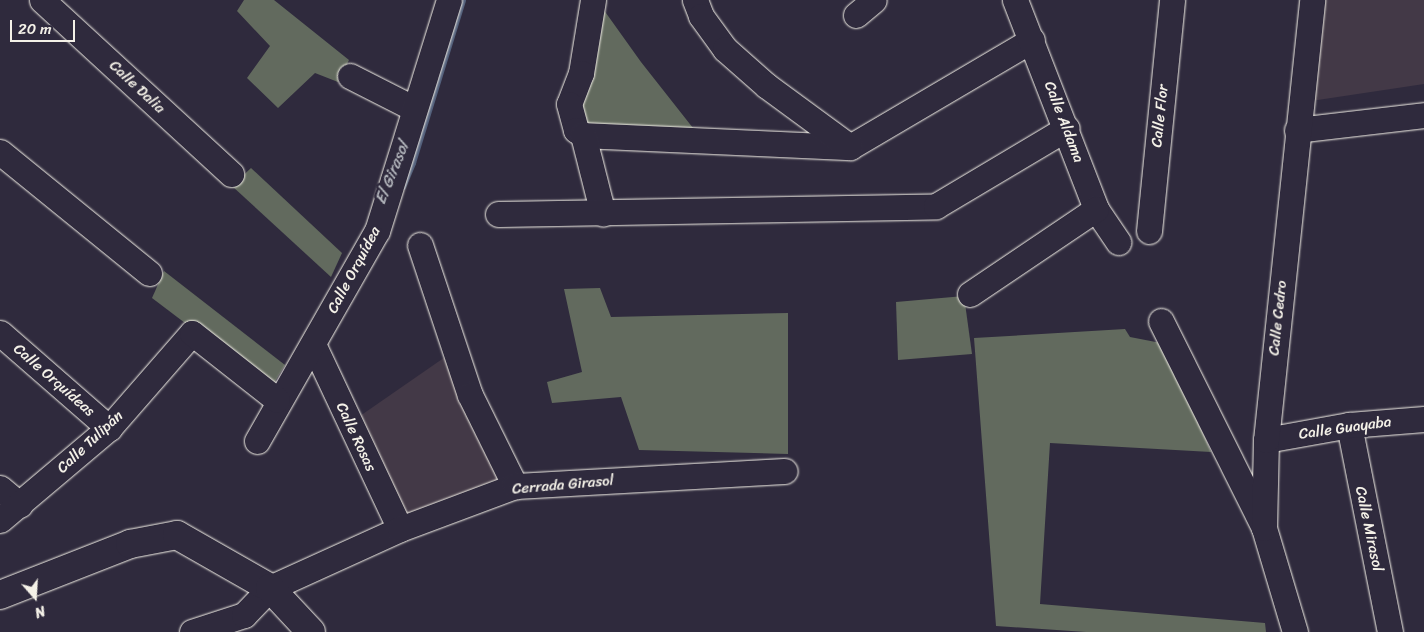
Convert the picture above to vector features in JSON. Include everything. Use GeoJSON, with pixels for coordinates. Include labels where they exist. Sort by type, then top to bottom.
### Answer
{"type":"FeatureCollection","features":[{"type":"Feature","properties":{"kind":"street","name":"Calle Dalia"},"geometry":{"type":"LineString","coordinates":[[42,0],[231,174]]}},
{"type":"Feature","properties":{"kind":"street","name":"Calle Orquídea"},"geometry":{"type":"LineString","coordinates":[[257,442],[277,400],[313,345],[377,231],[413,108],[449,0]]}},
{"type":"Feature","properties":{"kind":"street"},"geometry":{"type":"LineString","coordinates":[[593,0],[581,73],[569,104],[576,130],[582,135],[602,214]]}},
{"type":"Feature","properties":{"kind":"street"},"geometry":{"type":"LineString","coordinates":[[695,0],[701,16],[725,49],[767,86],[850,147]]}},
{"type":"Feature","properties":{"kind":"street","name":"Calle Aldama"},"geometry":{"type":"LineString","coordinates":[[1015,0],[1067,128],[1096,209],[1118,242]]}},
{"type":"Feature","properties":{"kind":"street","name":"Calle Flor"},"geometry":{"type":"LineString","coordinates":[[1149,231],[1172,0]]}},
{"type":"Feature","properties":{"kind":"street","name":"Calle Cedro"},"geometry":{"type":"LineString","coordinates":[[1295,632],[1264,528],[1266,440],[1296,130],[1312,0]]}},
{"type":"Feature","properties":{"kind":"street"},"geometry":{"type":"LineString","coordinates":[[582,135],[850,147],[1032,40]]}},
{"type":"Feature","properties":{"kind":"street"},"geometry":{"type":"LineString","coordinates":[[350,76],[413,108]]}},
{"type":"Feature","properties":{"kind":"street"},"geometry":{"type":"LineString","coordinates":[[1296,130],[1424,115]]}},
{"type":"Feature","properties":{"kind":"street"},"geometry":{"type":"LineString","coordinates":[[498,214],[602,214],[936,206],[1067,128]]}},
{"type":"Feature","properties":{"kind":"street"},"geometry":{"type":"LineString","coordinates":[[0,152],[149,273]]}},
{"type":"Feature","properties":{"kind":"street"},"geometry":{"type":"LineString","coordinates":[[970,294],[1096,209]]}},
{"type":"Feature","properties":{"kind":"street"},"geometry":{"type":"LineString","coordinates":[[420,245],[470,396],[516,486]]}},
{"type":"Feature","properties":{"kind":"street"},"geometry":{"type":"LineString","coordinates":[[1161,321],[1264,528]]}},
{"type":"Feature","properties":{"kind":"street","name":"Calle Orquídeas"},"geometry":{"type":"LineString","coordinates":[[0,333],[109,428]]}},
{"type":"Feature","properties":{"kind":"street","name":"Calle Tulipán"},"geometry":{"type":"LineString","coordinates":[[0,520],[109,428],[192,333],[277,400]]}},
{"type":"Feature","properties":{"kind":"street","name":"Calle Rosas"},"geometry":{"type":"LineString","coordinates":[[313,345],[400,529]]}},
{"type":"Feature","properties":{"kind":"street","name":"Calle Guayaba"},"geometry":{"type":"LineString","coordinates":[[1266,440],[1349,425],[1424,419]]}},
{"type":"Feature","properties":{"kind":"street","name":"Calle Mirasol"},"geometry":{"type":"LineString","coordinates":[[1349,425],[1390,632]]}},
{"type":"Feature","properties":{"kind":"street","name":"Cerrada Girasol"},"geometry":{"type":"LineString","coordinates":[[270,588],[400,529],[516,486],[784,471]]}},
{"type":"Feature","properties":{"kind":"street"},"geometry":{"type":"LineString","coordinates":[[0,488],[20,505]]}},
{"type":"Feature","properties":{"kind":"street"},"geometry":{"type":"LineString","coordinates":[[0,595],[130,544],[177,535],[270,588],[311,632]]}},
{"type":"Feature","properties":{"kind":"street"},"geometry":{"type":"LineString","coordinates":[[198,630],[244,615],[270,588]]}},
{"type":"Feature","properties":{"kind":"shaded area"},"geometry":{"type":"Polygon","coordinates":[[[244,0],[274,0],[349,60],[338,82],[315,73],[278,108],[247,78],[270,46],[237,11],[244,0]]]}},
{"type":"Feature","properties":{"kind":"shaded area"},"geometry":{"type":"Polygon","coordinates":[[[1325,0],[1424,0],[1424,84],[1311,101],[1325,0]]]}},
{"type":"Feature","properties":{"kind":"shaded area"},"geometry":{"type":"Polygon","coordinates":[[[601,6],[641,62],[693,128],[583,128],[573,105],[601,6]]]}},
{"type":"Feature","properties":{"kind":"shaded area"},"geometry":{"type":"Polygon","coordinates":[[[251,168],[342,253],[331,277],[232,186],[251,168]]]}},
{"type":"Feature","properties":{"kind":"shaded area"},"geometry":{"type":"Polygon","coordinates":[[[164,271],[285,365],[271,388],[152,298],[164,271]]]}},
{"type":"Feature","properties":{"kind":"shaded area"},"geometry":{"type":"Polygon","coordinates":[[[600,288],[611,317],[788,313],[788,454],[639,450],[621,397],[552,403],[547,382],[582,372],[564,289],[600,288]]]}},
{"type":"Feature","properties":{"kind":"shaded area"},"geometry":{"type":"Polygon","coordinates":[[[964,296],[972,354],[898,360],[896,302],[964,296]]]}},
{"type":"Feature","properties":{"kind":"shaded area"},"geometry":{"type":"Polygon","coordinates":[[[1125,329],[1130,337],[1166,344],[1211,452],[1050,443],[1040,604],[1265,623],[1266,632],[1086,632],[996,626],[974,338],[1125,329]]]}},
{"type":"Feature","properties":{"kind":"shaded area"},"geometry":{"type":"Polygon","coordinates":[[[448,355],[501,478],[406,517],[360,416],[448,355]]]}},
{"type":"Feature","properties":{"kind":"waterway","name":"El Girasol"},"geometry":{"type":"LineString","coordinates":[[403,187],[413,163],[463,0]]}}]}
